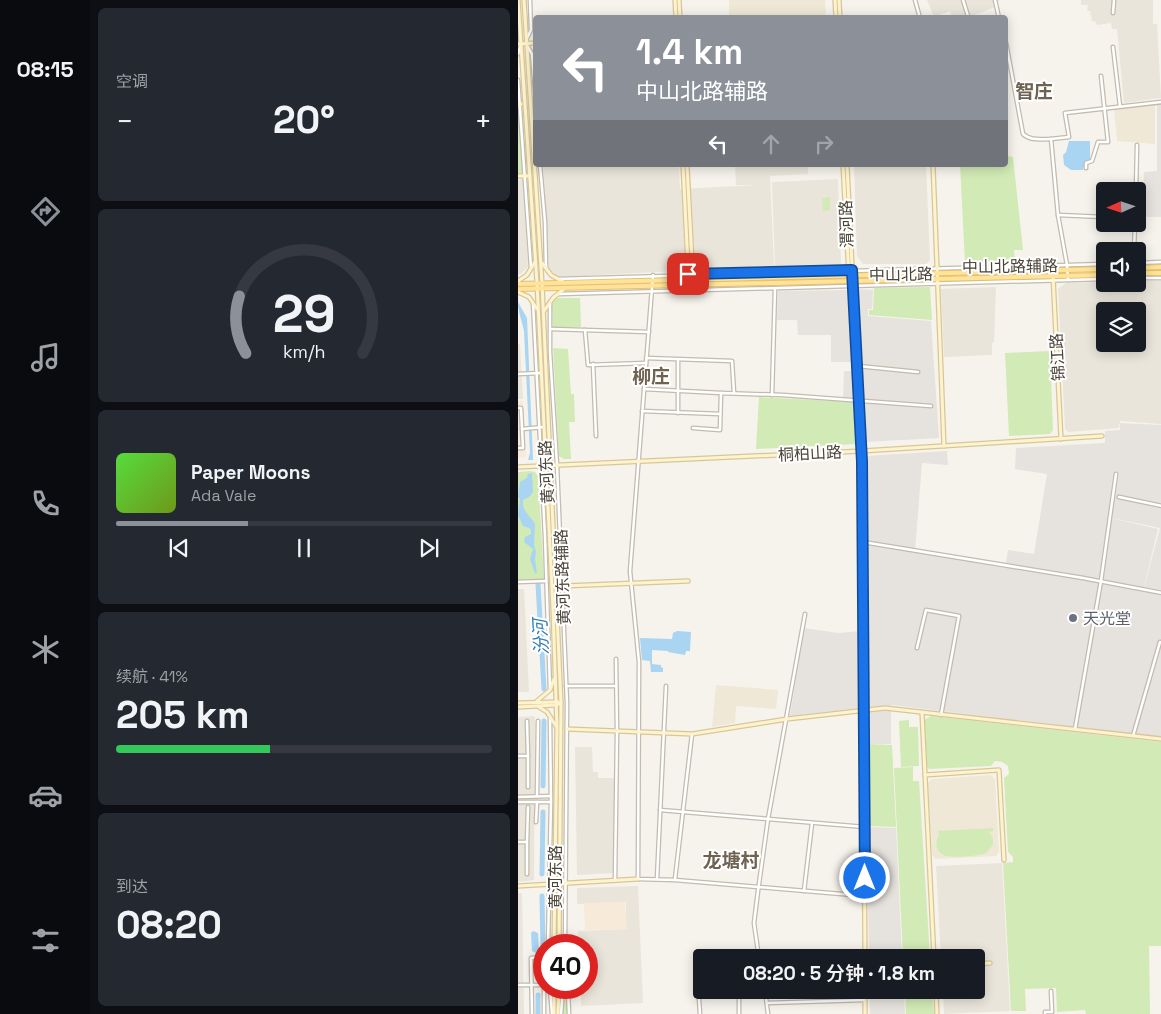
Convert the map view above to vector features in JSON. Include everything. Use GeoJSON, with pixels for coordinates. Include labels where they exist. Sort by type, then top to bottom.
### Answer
{"type":"FeatureCollection","features":[{"type":"Feature","properties":{"kind":"main road"},"geometry":{"type":"LineString","coordinates":[[1146,268],[1162,268]]}},
{"type":"Feature","properties":{"kind":"main road","name":"中山北路"},"geometry":{"type":"LineString","coordinates":[[519,291],[565,285],[850,273],[1096,269]]}},
{"type":"Feature","properties":{"kind":"main road"},"geometry":{"type":"LineString","coordinates":[[1146,274],[1162,273]]}},
{"type":"Feature","properties":{"kind":"main road","name":"中山北路"},"geometry":{"type":"LineString","coordinates":[[519,281],[652,289],[937,278],[1068,278],[1096,276]]}},
{"type":"Feature","properties":{"kind":"street","name":"黄河东路"},"geometry":{"type":"LineString","coordinates":[[518,0],[535,261],[543,288],[561,703],[560,934]]}},
{"type":"Feature","properties":{"kind":"street","name":"黄河东路"},"geometry":{"type":"LineString","coordinates":[[524,0],[533,137]]}},
{"type":"Feature","properties":{"kind":"street"},"geometry":{"type":"LineString","coordinates":[[527,38],[531,30],[530,0]]}},
{"type":"Feature","properties":{"kind":"street"},"geometry":{"type":"LineString","coordinates":[[677,0],[678,15]]}},
{"type":"Feature","properties":{"kind":"street"},"geometry":{"type":"LineString","coordinates":[[836,15],[837,0]]}},
{"type":"Feature","properties":{"kind":"street"},"geometry":{"type":"LineString","coordinates":[[837,0],[840,15]]}},
{"type":"Feature","properties":{"kind":"street"},"geometry":{"type":"LineString","coordinates":[[915,0],[919,15]]}},
{"type":"Feature","properties":{"kind":"street"},"geometry":{"type":"LineString","coordinates":[[963,0],[968,15]]}},
{"type":"Feature","properties":{"kind":"street"},"geometry":{"type":"LineString","coordinates":[[995,0],[998,15]]}},
{"type":"Feature","properties":{"kind":"street"},"geometry":{"type":"LineString","coordinates":[[1113,13],[1114,0]]}},
{"type":"Feature","properties":{"kind":"street"},"geometry":{"type":"LineString","coordinates":[[518,54],[520,44],[533,43]]}},
{"type":"Feature","properties":{"kind":"street"},"geometry":{"type":"LineString","coordinates":[[527,44],[532,54],[533,66]]}},
{"type":"Feature","properties":{"kind":"street"},"geometry":{"type":"LineString","coordinates":[[1113,46],[1120,106]]}},
{"type":"Feature","properties":{"kind":"street"},"geometry":{"type":"LineString","coordinates":[[1008,54],[1023,134],[1034,140],[1069,137],[1065,113],[1162,102]]}},
{"type":"Feature","properties":{"kind":"street"},"geometry":{"type":"LineString","coordinates":[[1086,168],[1086,164],[1092,162],[1098,142],[1108,142],[1101,76]]}},
{"type":"Feature","properties":{"kind":"street"},"geometry":{"type":"LineString","coordinates":[[518,80],[528,176],[531,270]]}},
{"type":"Feature","properties":{"kind":"street"},"geometry":{"type":"LineString","coordinates":[[1051,139],[1058,215],[1068,278]]}},
{"type":"Feature","properties":{"kind":"street"},"geometry":{"type":"LineString","coordinates":[[1136,182],[1138,146]]}},
{"type":"Feature","properties":{"kind":"street","name":"黄河东路"},"geometry":{"type":"LineString","coordinates":[[535,167],[541,260],[540,283],[537,289],[557,728],[552,884],[554,934]]}},
{"type":"Feature","properties":{"kind":"street"},"geometry":{"type":"LineString","coordinates":[[540,167],[545,222],[546,269]]}},
{"type":"Feature","properties":{"kind":"street"},"geometry":{"type":"LineString","coordinates":[[685,167],[691,286]]}},
{"type":"Feature","properties":{"kind":"street","name":"渭河路"},"geometry":{"type":"LineString","coordinates":[[844,167],[848,217]]}},
{"type":"Feature","properties":{"kind":"street","name":"渭河路"},"geometry":{"type":"LineString","coordinates":[[847,167],[850,273],[853,281],[862,451],[865,949]]}},
{"type":"Feature","properties":{"kind":"street"},"geometry":{"type":"LineString","coordinates":[[933,167],[944,446]]}},
{"type":"Feature","properties":{"kind":"street"},"geometry":{"type":"LineString","coordinates":[[518,176],[528,176]]}},
{"type":"Feature","properties":{"kind":"street"},"geometry":{"type":"LineString","coordinates":[[1058,215],[1096,217]]}},
{"type":"Feature","properties":{"kind":"street"},"geometry":{"type":"LineString","coordinates":[[541,260],[546,269],[565,285],[550,301],[543,312]]}},
{"type":"Feature","properties":{"kind":"street"},"geometry":{"type":"LineString","coordinates":[[519,281],[531,270],[535,261]]}},
{"type":"Feature","properties":{"kind":"street"},"geometry":{"type":"LineString","coordinates":[[1146,263],[1162,262]]}},
{"type":"Feature","properties":{"kind":"street","name":"中山北路辅路"},"geometry":{"type":"LineString","coordinates":[[1067,268],[1096,265]]}},
{"type":"Feature","properties":{"kind":"street"},"geometry":{"type":"LineString","coordinates":[[557,279],[690,274],[850,273]]}},
{"type":"Feature","properties":{"kind":"street"},"geometry":{"type":"LineString","coordinates":[[638,879],[639,662],[630,571],[653,275]]}},
{"type":"Feature","properties":{"kind":"street","name":"中山北路辅路"},"geometry":{"type":"LineString","coordinates":[[558,294],[652,289],[937,285],[1053,278]]}},
{"type":"Feature","properties":{"kind":"street","name":"锦江路"},"geometry":{"type":"LineString","coordinates":[[1053,278],[1061,439]]}},
{"type":"Feature","properties":{"kind":"street","name":"中山北路辅路"},"geometry":{"type":"LineString","coordinates":[[1068,278],[1096,279]]}},
{"type":"Feature","properties":{"kind":"street"},"geometry":{"type":"LineString","coordinates":[[1146,278],[1162,278]]}},
{"type":"Feature","properties":{"kind":"street"},"geometry":{"type":"LineString","coordinates":[[772,395],[775,288]]}},
{"type":"Feature","properties":{"kind":"street"},"geometry":{"type":"LineString","coordinates":[[518,296],[519,291],[529,297],[538,311]]}},
{"type":"Feature","properties":{"kind":"street","name":"黄河东路辅路"},"geometry":{"type":"LineString","coordinates":[[532,301],[550,690]]}},
{"type":"Feature","properties":{"kind":"street","name":"黄河东路辅路"},"geometry":{"type":"LineString","coordinates":[[550,301],[552,402],[557,465],[567,703],[566,883],[564,934]]}},
{"type":"Feature","properties":{"kind":"street"},"geometry":{"type":"LineString","coordinates":[[550,329],[649,332]]}},
{"type":"Feature","properties":{"kind":"street"},"geometry":{"type":"LineString","coordinates":[[585,330],[588,365],[646,363]]}},
{"type":"Feature","properties":{"kind":"street"},"geometry":{"type":"LineString","coordinates":[[646,358],[732,361],[734,393]]}},
{"type":"Feature","properties":{"kind":"street"},"geometry":{"type":"LineString","coordinates":[[678,359],[678,413]]}},
{"type":"Feature","properties":{"kind":"street"},"geometry":{"type":"LineString","coordinates":[[593,364],[596,436]]}},
{"type":"Feature","properties":{"kind":"street"},"geometry":{"type":"LineString","coordinates":[[858,366],[918,372]]}},
{"type":"Feature","properties":{"kind":"street"},"geometry":{"type":"LineString","coordinates":[[518,374],[541,373]]}},
{"type":"Feature","properties":{"kind":"street"},"geometry":{"type":"LineString","coordinates":[[644,389],[772,395],[931,406]]}},
{"type":"Feature","properties":{"kind":"street"},"geometry":{"type":"LineString","coordinates":[[693,428],[720,430],[721,393]]}},
{"type":"Feature","properties":{"kind":"street"},"geometry":{"type":"LineString","coordinates":[[518,408],[521,408],[522,429],[522,448],[518,448]]}},
{"type":"Feature","properties":{"kind":"street"},"geometry":{"type":"LineString","coordinates":[[642,411],[720,414]]}},
{"type":"Feature","properties":{"kind":"street"},"geometry":{"type":"LineString","coordinates":[[522,429],[544,428]]}},
{"type":"Feature","properties":{"kind":"street","name":"桐柏山路"},"geometry":{"type":"LineString","coordinates":[[518,467],[862,451],[1102,436]]}},
{"type":"Feature","properties":{"kind":"street"},"geometry":{"type":"LineString","coordinates":[[1075,729],[1101,581],[1116,474]]}},
{"type":"Feature","properties":{"kind":"street"},"geometry":{"type":"LineString","coordinates":[[1119,497],[1162,506]]}},
{"type":"Feature","properties":{"kind":"street"},"geometry":{"type":"LineString","coordinates":[[864,542],[1101,581],[1162,593]]}},
{"type":"Feature","properties":{"kind":"street"},"geometry":{"type":"LineString","coordinates":[[518,582],[546,581]]}},
{"type":"Feature","properties":{"kind":"street"},"geometry":{"type":"LineString","coordinates":[[563,586],[688,581]]}},
{"type":"Feature","properties":{"kind":"street"},"geometry":{"type":"LineString","coordinates":[[917,648],[926,610],[959,616],[941,715]]}},
{"type":"Feature","properties":{"kind":"street"},"geometry":{"type":"LineString","coordinates":[[758,949],[754,924],[768,819],[805,614]]}},
{"type":"Feature","properties":{"kind":"street"},"geometry":{"type":"LineString","coordinates":[[1133,736],[1160,642]]}},
{"type":"Feature","properties":{"kind":"street"},"geometry":{"type":"LineString","coordinates":[[615,880],[616,660]]}},
{"type":"Feature","properties":{"kind":"street"},"geometry":{"type":"LineString","coordinates":[[518,707],[536,704],[550,690],[555,677]]}},
{"type":"Feature","properties":{"kind":"street"},"geometry":{"type":"LineString","coordinates":[[566,686],[616,686]]}},
{"type":"Feature","properties":{"kind":"street"},"geometry":{"type":"LineString","coordinates":[[656,879],[666,686]]}},
{"type":"Feature","properties":{"kind":"street"},"geometry":{"type":"LineString","coordinates":[[518,703],[567,703]]}},
{"type":"Feature","properties":{"kind":"street"},"geometry":{"type":"LineString","coordinates":[[536,704],[550,717],[557,728]]}},
{"type":"Feature","properties":{"kind":"street"},"geometry":{"type":"LineString","coordinates":[[567,729],[692,734],[787,719],[885,708],[1162,739]]}},
{"type":"Feature","properties":{"kind":"street"},"geometry":{"type":"LineString","coordinates":[[922,713],[934,949]]}},
{"type":"Feature","properties":{"kind":"street"},"geometry":{"type":"LineString","coordinates":[[550,717],[552,884],[550,934]]}},
{"type":"Feature","properties":{"kind":"street"},"geometry":{"type":"LineString","coordinates":[[526,721],[528,787]]}},
{"type":"Feature","properties":{"kind":"street"},"geometry":{"type":"LineString","coordinates":[[537,796],[538,721]]}},
{"type":"Feature","properties":{"kind":"street"},"geometry":{"type":"LineString","coordinates":[[675,880],[692,734]]}},
{"type":"Feature","properties":{"kind":"street"},"geometry":{"type":"LineString","coordinates":[[518,756],[528,756]]}},
{"type":"Feature","properties":{"kind":"street"},"geometry":{"type":"LineString","coordinates":[[925,775],[999,770],[1004,860]]}},
{"type":"Feature","properties":{"kind":"street"},"geometry":{"type":"LineString","coordinates":[[518,796],[551,796]]}},
{"type":"Feature","properties":{"kind":"street"},"geometry":{"type":"LineString","coordinates":[[518,802],[551,802]]}},
{"type":"Feature","properties":{"kind":"street"},"geometry":{"type":"LineString","coordinates":[[536,822],[537,802]]}},
{"type":"Feature","properties":{"kind":"street"},"geometry":{"type":"LineString","coordinates":[[527,874],[528,807]]}},
{"type":"Feature","properties":{"kind":"street"},"geometry":{"type":"LineString","coordinates":[[660,810],[865,827]]}},
{"type":"Feature","properties":{"kind":"street"},"geometry":{"type":"LineString","coordinates":[[804,890],[812,823]]}},
{"type":"Feature","properties":{"kind":"street"},"geometry":{"type":"LineString","coordinates":[[518,842],[527,842]]}},
{"type":"Feature","properties":{"kind":"street"},"geometry":{"type":"LineString","coordinates":[[518,886],[656,879],[865,896]]}},
{"type":"Feature","properties":{"kind":"street"},"geometry":{"type":"LineString","coordinates":[[532,1014],[531,958],[533,958]]}},
{"type":"Feature","properties":{"kind":"street"},"geometry":{"type":"LineString","coordinates":[[985,963],[990,963]]}},
{"type":"Feature","properties":{"kind":"street"},"geometry":{"type":"LineString","coordinates":[[518,985],[532,985]]}},
{"type":"Feature","properties":{"kind":"street"},"geometry":{"type":"LineString","coordinates":[[1045,1014],[1045,1012],[1052,1012],[1051,991]]}},
{"type":"Feature","properties":{"kind":"street"},"geometry":{"type":"LineString","coordinates":[[543,999],[544,1014]]}},
{"type":"Feature","properties":{"kind":"street"},"geometry":{"type":"LineString","coordinates":[[552,999],[553,1014]]}},
{"type":"Feature","properties":{"kind":"street"},"geometry":{"type":"LineString","coordinates":[[559,999],[560,1014]]}},
{"type":"Feature","properties":{"kind":"street"},"geometry":{"type":"LineString","coordinates":[[560,1014],[562,999]]}},
{"type":"Feature","properties":{"kind":"street"},"geometry":{"type":"LineString","coordinates":[[569,999],[570,1014]]}},
{"type":"Feature","properties":{"kind":"street"},"geometry":{"type":"LineString","coordinates":[[699,999],[700,1014]]}},
{"type":"Feature","properties":{"kind":"street"},"geometry":{"type":"LineString","coordinates":[[739,999],[739,1014]]}},
{"type":"Feature","properties":{"kind":"street"},"geometry":{"type":"LineString","coordinates":[[766,999],[768,1014]]}},
{"type":"Feature","properties":{"kind":"street"},"geometry":{"type":"LineString","coordinates":[[936,999],[937,1014]]}},
{"type":"Feature","properties":{"kind":"street"},"geometry":{"type":"LineString","coordinates":[[767,1003],[865,1000],[865,1014]]}},
{"type":"Feature","properties":{"kind":"shaded area"},"geometry":{"type":"Polygon","coordinates":[[[729,0],[825,0],[826,15],[729,15],[729,0]]]}},
{"type":"Feature","properties":{"kind":"shaded area"},"geometry":{"type":"Polygon","coordinates":[[[927,0],[1002,0],[994,2],[995,7],[975,15],[951,15],[950,11],[933,15],[927,0]]]}},
{"type":"Feature","properties":{"kind":"shaded area"},"geometry":{"type":"Polygon","coordinates":[[[1081,0],[1153,0],[1152,24],[1157,24],[1161,98],[1124,103],[1117,29],[1112,29],[1111,23],[1097,25],[1096,22],[1092,21],[1090,11],[1087,11],[1088,5],[1081,5],[1081,0]]]}},
{"type":"Feature","properties":{"kind":"shaded area"},"geometry":{"type":"Polygon","coordinates":[[[1161,103],[1161,217],[1146,217],[1146,182],[1144,182],[1144,172],[1157,171],[1157,104],[1161,103]]]}},
{"type":"Feature","properties":{"kind":"shaded area"},"geometry":{"type":"Polygon","coordinates":[[[1155,104],[1155,144],[1117,141],[1114,109],[1155,104]]]}},
{"type":"Feature","properties":{"kind":"shaded area"},"geometry":{"type":"Polygon","coordinates":[[[543,167],[679,167],[680,189],[758,185],[736,185],[735,167],[808,167],[808,174],[770,176],[774,266],[559,277],[549,269],[543,167]]]}},
{"type":"Feature","properties":{"kind":"shaded area"},"geometry":{"type":"Polygon","coordinates":[[[854,167],[926,167],[930,260],[926,264],[863,264],[857,256],[854,167]]]}},
{"type":"Feature","properties":{"kind":"shaded area"},"geometry":{"type":"Polygon","coordinates":[[[523,179],[528,267],[521,274],[518,274],[518,180],[523,179]]]}},
{"type":"Feature","properties":{"kind":"shaded area"},"geometry":{"type":"Polygon","coordinates":[[[838,179],[841,264],[775,266],[772,182],[838,179]]]}},
{"type":"Feature","properties":{"kind":"shaded area"},"geometry":{"type":"Polygon","coordinates":[[[1146,281],[1161,281],[1161,424],[1120,421],[1119,428],[1068,432],[1065,429],[1058,289],[1066,283],[1096,282],[1096,292],[1146,292],[1146,281]]]}},
{"type":"Feature","properties":{"kind":"shaded area"},"geometry":{"type":"Polygon","coordinates":[[[996,287],[992,355],[944,357],[941,289],[996,287]]]}},
{"type":"Feature","properties":{"kind":"shaded area"},"geometry":{"type":"Polygon","coordinates":[[[857,289],[873,290],[872,309],[868,309],[868,316],[931,321],[939,438],[865,442],[857,289]]]}},
{"type":"Feature","properties":{"kind":"shaded area"},"geometry":{"type":"Polygon","coordinates":[[[851,290],[854,362],[831,362],[831,335],[798,335],[797,320],[777,320],[778,291],[851,290]]]}},
{"type":"Feature","properties":{"kind":"shaded area"},"geometry":{"type":"Polygon","coordinates":[[[518,344],[520,344],[523,399],[518,399],[518,344]]]}},
{"type":"Feature","properties":{"kind":"shaded area"},"geometry":{"type":"Polygon","coordinates":[[[844,371],[854,371],[855,398],[843,398],[844,371]]]}},
{"type":"Feature","properties":{"kind":"shaded area"},"geometry":{"type":"Polygon","coordinates":[[[518,401],[523,401],[526,457],[518,458],[518,401]]]}},
{"type":"Feature","properties":{"kind":"shaded area"},"geometry":{"type":"Polygon","coordinates":[[[1120,423],[1161,425],[1161,590],[1144,587],[1160,528],[1112,518],[1119,473],[1117,472],[1111,518],[1158,529],[1143,590],[1161,594],[1161,737],[891,705],[891,744],[869,744],[865,456],[947,451],[948,465],[922,463],[915,551],[1005,568],[1008,550],[1034,554],[1047,474],[1015,469],[1016,448],[1105,443],[1105,431],[1120,430],[1120,423]]]}},
{"type":"Feature","properties":{"kind":"shaded area"},"geometry":{"type":"Polygon","coordinates":[[[518,589],[524,589],[529,692],[518,692],[518,589]]]}},
{"type":"Feature","properties":{"kind":"shaded area"},"geometry":{"type":"Polygon","coordinates":[[[804,628],[838,633],[861,631],[859,708],[790,716],[804,628]]]}},
{"type":"Feature","properties":{"kind":"shaded area"},"geometry":{"type":"Polygon","coordinates":[[[716,685],[778,690],[776,709],[736,706],[735,723],[712,727],[716,685]]]}},
{"type":"Feature","properties":{"kind":"shaded area"},"geometry":{"type":"Polygon","coordinates":[[[518,717],[535,717],[534,880],[518,882],[518,717]]]}},
{"type":"Feature","properties":{"kind":"shaded area"},"geometry":{"type":"Polygon","coordinates":[[[575,747],[592,747],[593,772],[598,772],[598,778],[614,778],[614,873],[577,875],[575,747]]]}},
{"type":"Feature","properties":{"kind":"shaded area"},"geometry":{"type":"Polygon","coordinates":[[[991,775],[995,779],[999,852],[996,856],[936,859],[932,855],[928,783],[932,779],[991,775]]]}},
{"type":"Feature","properties":{"kind":"shaded area"},"geometry":{"type":"Polygon","coordinates":[[[867,827],[896,828],[902,949],[869,949],[867,827]]]}},
{"type":"Feature","properties":{"kind":"shaded area"},"geometry":{"type":"Polygon","coordinates":[[[1002,863],[1010,1011],[944,1014],[943,999],[985,999],[985,949],[941,949],[936,866],[1002,863]]]}},
{"type":"Feature","properties":{"kind":"shaded area"},"geometry":{"type":"Polygon","coordinates":[[[638,886],[643,1003],[581,1006],[581,999],[598,999],[598,934],[578,934],[578,931],[626,929],[626,902],[577,904],[577,888],[638,886]]]}},
{"type":"Feature","properties":{"kind":"shaded area"},"geometry":{"type":"Polygon","coordinates":[[[518,893],[522,893],[524,1014],[518,1014],[518,893]]]}},
{"type":"Feature","properties":{"kind":"shaded area"},"geometry":{"type":"Polygon","coordinates":[[[625,902],[627,929],[585,930],[584,903],[625,902]]]}},
{"type":"Feature","properties":{"kind":"shaded area"},"geometry":{"type":"Polygon","coordinates":[[[869,999],[904,999],[905,1014],[870,1014],[869,999]]]}},
{"type":"Feature","properties":{"kind":"green space"},"geometry":{"type":"Polygon","coordinates":[[[518,106],[520,106],[523,173],[518,174],[518,106]]]}},
{"type":"Feature","properties":{"kind":"green space"},"geometry":{"type":"Polygon","coordinates":[[[1008,156],[1013,157],[1023,250],[1014,250],[1015,262],[965,263],[960,167],[1008,167],[1008,156]]]}},
{"type":"Feature","properties":{"kind":"green space"},"geometry":{"type":"Polygon","coordinates":[[[830,197],[830,210],[823,211],[822,198],[830,197]]]}},
{"type":"Feature","properties":{"kind":"green space"},"geometry":{"type":"Polygon","coordinates":[[[930,287],[932,320],[869,315],[869,310],[873,310],[874,288],[930,287]]]}},
{"type":"Feature","properties":{"kind":"green space"},"geometry":{"type":"Polygon","coordinates":[[[556,298],[580,298],[581,327],[553,328],[552,305],[556,298]]]}},
{"type":"Feature","properties":{"kind":"green space"},"geometry":{"type":"Polygon","coordinates":[[[553,348],[568,349],[571,394],[574,394],[575,422],[569,422],[571,459],[564,459],[559,456],[553,348]]]}},
{"type":"Feature","properties":{"kind":"green space"},"geometry":{"type":"Polygon","coordinates":[[[1050,351],[1053,430],[1050,434],[1009,436],[1005,353],[1050,351]]]}},
{"type":"Feature","properties":{"kind":"green space"},"geometry":{"type":"Polygon","coordinates":[[[759,397],[855,402],[857,444],[756,449],[759,397]]]}},
{"type":"Feature","properties":{"kind":"green space"},"geometry":{"type":"Polygon","coordinates":[[[518,472],[535,472],[538,476],[544,579],[518,580],[518,472]]]}},
{"type":"Feature","properties":{"kind":"green space"},"geometry":{"type":"Polygon","coordinates":[[[931,716],[1161,742],[1162,946],[1149,946],[1150,1014],[1086,1014],[1085,1010],[1057,1012],[1056,988],[1025,989],[1026,1011],[1011,1011],[1003,863],[1013,862],[1013,857],[1008,852],[1004,778],[1009,774],[1008,766],[1002,762],[995,761],[991,766],[929,769],[927,767],[924,720],[931,716]]]}},
{"type":"Feature","properties":{"kind":"green space"},"geometry":{"type":"Polygon","coordinates":[[[909,720],[909,727],[918,727],[919,766],[901,767],[899,721],[909,720]]]}},
{"type":"Feature","properties":{"kind":"green space"},"geometry":{"type":"Polygon","coordinates":[[[867,744],[892,745],[896,827],[867,826],[867,744]]]}},
{"type":"Feature","properties":{"kind":"green space"},"geometry":{"type":"Polygon","coordinates":[[[913,767],[913,781],[919,781],[930,949],[903,949],[894,768],[913,767]]]}},
{"type":"Feature","properties":{"kind":"green space"},"geometry":{"type":"Polygon","coordinates":[[[993,828],[993,831],[989,832],[993,838],[993,845],[986,853],[951,857],[943,855],[938,850],[938,831],[993,828]]]}},
{"type":"Feature","properties":{"kind":"green space"},"geometry":{"type":"Polygon","coordinates":[[[563,999],[567,999],[568,1014],[562,1014],[563,999]]]}},
{"type":"Feature","properties":{"kind":"green space"},"geometry":{"type":"Polygon","coordinates":[[[905,999],[933,999],[934,1014],[906,1014],[905,999]]]}},
{"type":"Feature","properties":{"kind":"water"},"geometry":{"type":"Polygon","coordinates":[[[1069,141],[1090,141],[1090,161],[1085,161],[1083,170],[1071,170],[1064,165],[1063,155],[1066,152],[1069,141]]]}},
{"type":"Feature","properties":{"kind":"water"},"geometry":{"type":"Polygon","coordinates":[[[518,302],[527,318],[533,460],[528,460],[530,453],[524,331],[518,302]]]}},
{"type":"Feature","properties":{"kind":"water"},"geometry":{"type":"Polygon","coordinates":[[[532,473],[533,492],[523,500],[523,504],[535,524],[534,545],[537,573],[535,573],[530,559],[533,549],[524,542],[525,537],[531,534],[531,530],[523,526],[518,515],[520,482],[527,478],[528,474],[532,473]]]}},
{"type":"Feature","properties":{"kind":"water"},"geometry":{"type":"Polygon","coordinates":[[[677,631],[691,632],[690,651],[686,651],[685,655],[652,650],[652,664],[661,665],[663,672],[651,672],[650,661],[642,660],[640,638],[672,639],[673,633],[677,631]]]}},
{"type":"Feature","properties":{"kind":"water"},"geometry":{"type":"Polygon","coordinates":[[[533,931],[538,933],[533,934],[533,952],[532,951],[531,933],[533,931]]]}},
{"type":"Feature","properties":{"kind":"waterway","name":"汾河"},"geometry":{"type":"LineString","coordinates":[[538,584],[544,689]]}},
{"type":"Feature","properties":{"kind":"waterway","name":"汾河"},"geometry":{"type":"LineString","coordinates":[[543,786],[544,721]]}},
{"type":"Feature","properties":{"kind":"waterway","name":"汾河"},"geometry":{"type":"LineString","coordinates":[[542,874],[543,812]]}},
{"type":"Feature","properties":{"kind":"waterway","name":"汾河"},"geometry":{"type":"LineString","coordinates":[[542,896],[543,934]]}},
{"type":"Feature","properties":{"kind":"waterway","name":"汾河"},"geometry":{"type":"LineString","coordinates":[[538,999],[538,1014]]}},
{"type":"Feature","properties":{"kind":"place","name":"天光堂"},"geometry":{"type":"Point","coordinates":[1073,618]}},
{"type":"Feature","properties":{"kind":"district","name":"智庄"},"geometry":{"type":"Point","coordinates":[1034,91]}},
{"type":"Feature","properties":{"kind":"district","name":"柳庄"},"geometry":{"type":"Point","coordinates":[651,376]}},
{"type":"Feature","properties":{"kind":"district","name":"龙塘村"},"geometry":{"type":"Point","coordinates":[731,860]}},
{"type":"Feature","properties":{"kind":"route"},"geometry":{"type":"LineString","coordinates":[[688,274],[852,270],[862,462],[864,542],[865,878]]}}]}
